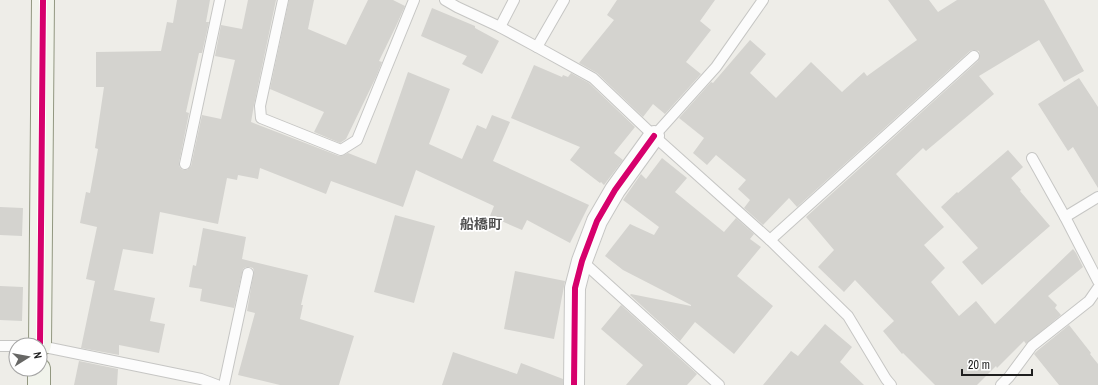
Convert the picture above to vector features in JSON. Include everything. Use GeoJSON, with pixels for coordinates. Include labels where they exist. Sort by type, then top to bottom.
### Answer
{"type":"FeatureCollection","features":[{"type":"Feature","properties":{"kind":"street"},"geometry":{"type":"LineString","coordinates":[[40,337],[43,0]]}},
{"type":"Feature","properties":{"kind":"street"},"geometry":{"type":"LineString","coordinates":[[574,385],[575,288],[582,261],[597,221],[615,190],[654,136]]}},
{"type":"Feature","properties":{"kind":"lane"},"geometry":{"type":"LineString","coordinates":[[185,164],[220,0]]}},
{"type":"Feature","properties":{"kind":"lane"},"geometry":{"type":"LineString","coordinates":[[283,0],[260,106],[261,118],[341,150],[357,140],[414,0]]}},
{"type":"Feature","properties":{"kind":"lane"},"geometry":{"type":"LineString","coordinates":[[445,0],[537,46],[593,78],[654,136],[770,240],[848,316],[886,383]]}},
{"type":"Feature","properties":{"kind":"lane"},"geometry":{"type":"LineString","coordinates":[[500,27],[514,0]]}},
{"type":"Feature","properties":{"kind":"lane"},"geometry":{"type":"LineString","coordinates":[[537,46],[564,0]]}},
{"type":"Feature","properties":{"kind":"lane"},"geometry":{"type":"LineString","coordinates":[[654,136],[716,67],[763,0]]}},
{"type":"Feature","properties":{"kind":"lane"},"geometry":{"type":"LineString","coordinates":[[770,240],[974,56]]}},
{"type":"Feature","properties":{"kind":"lane"},"geometry":{"type":"LineString","coordinates":[[1032,158],[1098,281]]}},
{"type":"Feature","properties":{"kind":"lane"},"geometry":{"type":"LineString","coordinates":[[1065,217],[1098,197]]}},
{"type":"Feature","properties":{"kind":"lane"},"geometry":{"type":"LineString","coordinates":[[582,261],[719,385]]}},
{"type":"Feature","properties":{"kind":"lane"},"geometry":{"type":"LineString","coordinates":[[224,385],[248,273]]}},
{"type":"Feature","properties":{"kind":"lane"},"geometry":{"type":"LineString","coordinates":[[1001,385],[1009,377],[1032,346],[1089,301],[1098,288]]}},
{"type":"Feature","properties":{"kind":"lane"},"geometry":{"type":"LineString","coordinates":[[48,348],[217,385]]}},
{"type":"Feature","properties":{"kind":"building"},"geometry":{"type":"Polygon","coordinates":[[[177,0],[210,0],[206,22],[209,22],[202,53],[199,53],[186,112],[189,113],[179,163],[181,169],[187,170],[191,166],[202,115],[221,119],[235,60],[215,56],[221,25],[242,29],[248,0],[276,0],[251,122],[339,156],[348,153],[376,164],[408,72],[450,89],[429,144],[462,159],[477,125],[486,129],[492,115],[510,122],[493,161],[589,205],[570,243],[527,220],[522,230],[490,216],[494,206],[416,170],[403,207],[331,181],[326,194],[260,168],[258,179],[238,175],[237,180],[227,178],[218,224],[160,212],[153,254],[123,249],[114,290],[155,298],[150,321],[165,324],[159,353],[119,345],[119,355],[81,348],[95,281],[86,279],[97,227],[80,223],[86,192],[90,193],[98,149],[95,148],[104,87],[96,87],[96,52],[161,51],[167,22],[173,23],[177,0]]]}},
{"type":"Feature","properties":{"kind":"building"},"geometry":{"type":"Polygon","coordinates":[[[289,0],[314,0],[308,29],[346,45],[368,0],[393,0],[405,6],[379,61],[382,62],[376,77],[346,139],[340,143],[314,132],[324,112],[270,89],[289,0]]]}},
{"type":"Feature","properties":{"kind":"building"},"geometry":{"type":"Polygon","coordinates":[[[617,0],[715,0],[700,21],[711,30],[686,62],[701,74],[665,114],[653,104],[643,117],[597,73],[579,63],[614,20],[607,15],[617,0]]]}},
{"type":"Feature","properties":{"kind":"building"},"geometry":{"type":"Polygon","coordinates":[[[888,0],[929,0],[938,12],[957,0],[1044,0],[1084,71],[1064,82],[1039,40],[979,76],[994,94],[926,151],[923,148],[896,174],[944,227],[924,245],[945,268],[931,282],[959,316],[976,301],[995,324],[1073,249],[1083,267],[1048,296],[1057,305],[1055,308],[1061,315],[1026,344],[1024,341],[997,368],[996,366],[977,385],[935,385],[903,353],[902,354],[883,331],[894,321],[855,280],[844,292],[818,267],[834,250],[806,217],[978,61],[980,55],[979,51],[970,51],[797,207],[789,198],[763,225],[744,208],[750,200],[738,189],[746,180],[716,155],[707,165],[693,153],[704,138],[679,118],[711,82],[713,83],[750,40],[766,54],[750,73],[776,98],[811,62],[842,92],[864,72],[867,76],[917,40],[888,0]]]}},
{"type":"Feature","properties":{"kind":"building"},"geometry":{"type":"Polygon","coordinates":[[[432,8],[475,26],[475,28],[499,41],[482,74],[462,64],[467,56],[421,36],[432,8]]]}},
{"type":"Feature","properties":{"kind":"building"},"geometry":{"type":"Polygon","coordinates":[[[534,65],[562,77],[563,75],[568,77],[571,73],[589,83],[635,127],[614,153],[623,160],[604,185],[570,160],[580,147],[511,118],[534,65]]]}},
{"type":"Feature","properties":{"kind":"building"},"geometry":{"type":"Polygon","coordinates":[[[1079,78],[1098,107],[1098,188],[1073,147],[1068,151],[1038,104],[1079,78]]]}},
{"type":"Feature","properties":{"kind":"building"},"geometry":{"type":"Polygon","coordinates":[[[1008,150],[1023,167],[1011,178],[1021,190],[1020,191],[1050,226],[982,285],[962,262],[978,248],[941,207],[1008,150]]]}},
{"type":"Feature","properties":{"kind":"building"},"geometry":{"type":"Polygon","coordinates":[[[662,158],[687,178],[675,192],[724,232],[736,218],[754,234],[750,239],[761,247],[737,276],[773,306],[734,354],[695,322],[680,341],[630,295],[691,305],[623,270],[605,256],[630,224],[654,235],[659,227],[623,200],[641,174],[646,179],[662,158]]]}},
{"type":"Feature","properties":{"kind":"building"},"geometry":{"type":"Polygon","coordinates":[[[0,207],[23,208],[22,236],[0,235],[0,207]]]}},
{"type":"Feature","properties":{"kind":"building"},"geometry":{"type":"Polygon","coordinates":[[[395,215],[435,226],[414,303],[374,292],[395,215]]]}},
{"type":"Feature","properties":{"kind":"building"},"geometry":{"type":"Polygon","coordinates":[[[203,228],[246,237],[242,259],[308,275],[301,305],[303,305],[300,319],[354,336],[339,385],[280,385],[238,375],[255,313],[247,311],[254,271],[253,268],[249,267],[243,269],[234,308],[200,301],[202,289],[189,287],[193,265],[196,266],[203,228]]]}},
{"type":"Feature","properties":{"kind":"building"},"geometry":{"type":"Polygon","coordinates":[[[515,271],[565,281],[554,339],[504,329],[515,271]]]}},
{"type":"Feature","properties":{"kind":"building"},"geometry":{"type":"Polygon","coordinates":[[[0,286],[23,287],[22,321],[0,320],[0,286]]]}},
{"type":"Feature","properties":{"kind":"building"},"geometry":{"type":"Polygon","coordinates":[[[621,305],[697,374],[687,385],[626,385],[643,365],[601,329],[621,305]]]}},
{"type":"Feature","properties":{"kind":"building"},"geometry":{"type":"Polygon","coordinates":[[[825,324],[852,347],[840,362],[864,385],[763,385],[791,351],[798,356],[825,324]]]}},
{"type":"Feature","properties":{"kind":"building"},"geometry":{"type":"Polygon","coordinates":[[[1069,325],[1098,364],[1098,385],[1059,385],[1034,354],[1069,325]]]}},
{"type":"Feature","properties":{"kind":"building"},"geometry":{"type":"Polygon","coordinates":[[[453,352],[517,374],[521,363],[563,379],[563,385],[442,385],[453,352]]]}},
{"type":"Feature","properties":{"kind":"building"},"geometry":{"type":"Polygon","coordinates":[[[79,361],[118,369],[117,385],[74,385],[79,361]]]}},
{"type":"Feature","properties":{"kind":"cycle path"},"geometry":{"type":"LineString","coordinates":[[40,337],[43,0]]}},
{"type":"Feature","properties":{"kind":"cycle path"},"geometry":{"type":"LineString","coordinates":[[574,385],[575,288],[582,261],[597,221],[615,190],[654,136]]}},
{"type":"Feature","properties":{"kind":"district","name":"船橋町"},"geometry":{"type":"Point","coordinates":[481,224]}}]}
